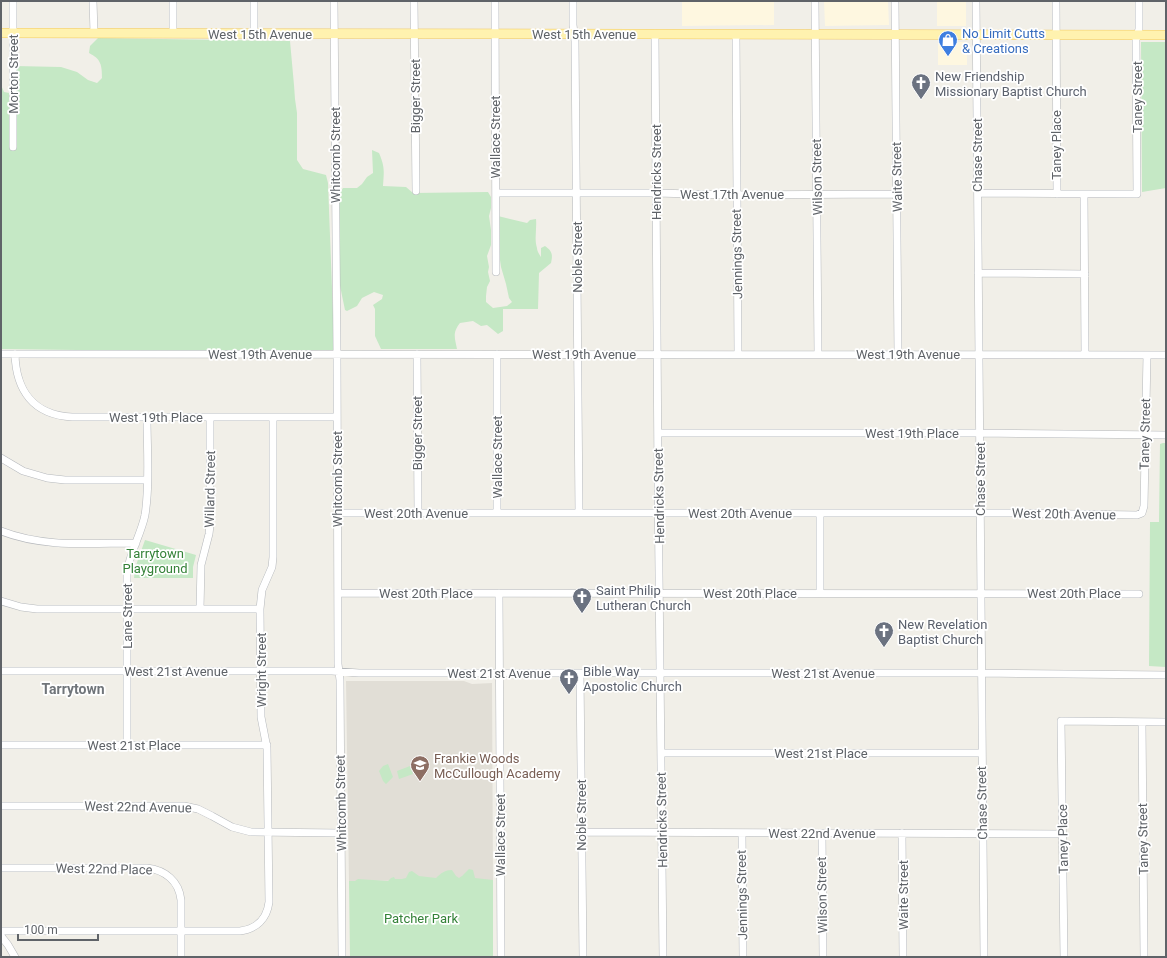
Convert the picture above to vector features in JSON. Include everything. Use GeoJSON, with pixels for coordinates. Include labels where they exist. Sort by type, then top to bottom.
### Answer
{"type":"FeatureCollection","features":[{"type":"Feature","properties":{"kind":"main road","name":"West 15th Avenue"},"geometry":{"type":"LineString","coordinates":[[1,33],[1166,35]]}},
{"type":"Feature","properties":{"kind":"street","name":"Morton Street"},"geometry":{"type":"LineString","coordinates":[[13,1],[13,147]]}},
{"type":"Feature","properties":{"kind":"street"},"geometry":{"type":"LineString","coordinates":[[94,1],[94,33]]}},
{"type":"Feature","properties":{"kind":"street"},"geometry":{"type":"LineString","coordinates":[[173,1],[173,33]]}},
{"type":"Feature","properties":{"kind":"street"},"geometry":{"type":"LineString","coordinates":[[254,1],[254,34]]}},
{"type":"Feature","properties":{"kind":"street","name":"Whitcomb Street"},"geometry":{"type":"LineString","coordinates":[[334,1],[338,666],[340,680],[342,957]]}},
{"type":"Feature","properties":{"kind":"street","name":"Bigger Street"},"geometry":{"type":"LineString","coordinates":[[414,1],[416,191]]}},
{"type":"Feature","properties":{"kind":"street","name":"Wallace Street"},"geometry":{"type":"LineString","coordinates":[[495,1],[496,272]]}},
{"type":"Feature","properties":{"kind":"street","name":"Noble Street"},"geometry":{"type":"LineString","coordinates":[[573,1],[575,41],[579,513]]}},
{"type":"Feature","properties":{"kind":"street","name":"Wilson Street"},"geometry":{"type":"LineString","coordinates":[[815,1],[818,354]]}},
{"type":"Feature","properties":{"kind":"street","name":"Waite Street"},"geometry":{"type":"LineString","coordinates":[[895,1],[898,354]]}},
{"type":"Feature","properties":{"kind":"street","name":"Chase Street"},"geometry":{"type":"LineString","coordinates":[[976,1],[984,957]]}},
{"type":"Feature","properties":{"kind":"street","name":"Taney Place"},"geometry":{"type":"LineString","coordinates":[[1056,1],[1057,194]]}},
{"type":"Feature","properties":{"kind":"street","name":"Taney Street"},"geometry":{"type":"LineString","coordinates":[[1084,194],[1137,194],[1136,40],[1139,29],[1139,1]]}},
{"type":"Feature","properties":{"kind":"street","name":"Hendricks Street"},"geometry":{"type":"LineString","coordinates":[[655,34],[663,957]]}},
{"type":"Feature","properties":{"kind":"street","name":"Jennings Street"},"geometry":{"type":"LineString","coordinates":[[736,34],[738,354]]}},
{"type":"Feature","properties":{"kind":"street","name":"West 17th Avenue"},"geometry":{"type":"LineString","coordinates":[[496,193],[656,193],[736,195],[817,193],[897,194]]}},
{"type":"Feature","properties":{"kind":"street"},"geometry":{"type":"LineString","coordinates":[[978,193],[1084,194],[1085,354]]}},
{"type":"Feature","properties":{"kind":"street"},"geometry":{"type":"LineString","coordinates":[[978,273],[1085,274]]}},
{"type":"Feature","properties":{"kind":"street","name":"West 19th Avenue"},"geometry":{"type":"LineString","coordinates":[[1,354],[1166,355]]}},
{"type":"Feature","properties":{"kind":"street","name":"West 19th Place"},"geometry":{"type":"LineString","coordinates":[[15,354],[16,372],[21,386],[34,403],[58,416],[337,417]]}},
{"type":"Feature","properties":{"kind":"street","name":"Bigger Street"},"geometry":{"type":"LineString","coordinates":[[417,354],[418,513]]}},
{"type":"Feature","properties":{"kind":"street","name":"Wallace Street"},"geometry":{"type":"LineString","coordinates":[[497,354],[498,513]]}},
{"type":"Feature","properties":{"kind":"street","name":"Taney Street"},"geometry":{"type":"LineString","coordinates":[[1142,513],[1144,506],[1147,355]]}},
{"type":"Feature","properties":{"kind":"street","name":"Willard Street"},"geometry":{"type":"LineString","coordinates":[[200,609],[201,565],[210,524],[210,416]]}},
{"type":"Feature","properties":{"kind":"street","name":"Lane Street"},"geometry":{"type":"LineString","coordinates":[[127,746],[128,569],[144,517],[147,500],[147,417]]}},
{"type":"Feature","properties":{"kind":"street","name":"Wright Street"},"geometry":{"type":"LineString","coordinates":[[181,931],[240,931],[252,928],[261,922],[267,912],[269,902],[267,745],[261,720],[260,609],[262,590],[271,570],[273,557],[273,417]]}},
{"type":"Feature","properties":{"kind":"street","name":"West 19th Place"},"geometry":{"type":"LineString","coordinates":[[658,433],[979,433],[1166,435]]}},
{"type":"Feature","properties":{"kind":"street"},"geometry":{"type":"LineString","coordinates":[[1,458],[22,471],[47,478],[65,480],[147,480]]}},
{"type":"Feature","properties":{"kind":"street","name":"West 20th Avenue"},"geometry":{"type":"LineString","coordinates":[[338,513],[980,513],[1138,515],[1142,513]]}},
{"type":"Feature","properties":{"kind":"street"},"geometry":{"type":"LineString","coordinates":[[820,513],[820,593]]}},
{"type":"Feature","properties":{"kind":"street"},"geometry":{"type":"LineString","coordinates":[[1,531],[26,539],[49,543],[136,543]]}},
{"type":"Feature","properties":{"kind":"street","name":"West 20th Place"},"geometry":{"type":"LineString","coordinates":[[338,593],[1139,594]]}},
{"type":"Feature","properties":{"kind":"street","name":"Wallace Street"},"geometry":{"type":"LineString","coordinates":[[499,593],[501,957]]}},
{"type":"Feature","properties":{"kind":"street"},"geometry":{"type":"LineString","coordinates":[[1,601],[29,608],[260,609]]}},
{"type":"Feature","properties":{"kind":"street","name":"West 21st Avenue"},"geometry":{"type":"LineString","coordinates":[[1,671],[981,673],[1166,675]]}},
{"type":"Feature","properties":{"kind":"street","name":"Noble Street"},"geometry":{"type":"LineString","coordinates":[[580,673],[583,957]]}},
{"type":"Feature","properties":{"kind":"street","name":"Taney Place"},"geometry":{"type":"LineString","coordinates":[[1064,957],[1061,721],[1142,722]]}},
{"type":"Feature","properties":{"kind":"street"},"geometry":{"type":"LineString","coordinates":[[1142,722],[1166,722]]}},
{"type":"Feature","properties":{"kind":"street","name":"Taney Street"},"geometry":{"type":"LineString","coordinates":[[1142,722],[1144,957]]}},
{"type":"Feature","properties":{"kind":"street","name":"West 21st Place"},"geometry":{"type":"LineString","coordinates":[[1,745],[267,745]]}},
{"type":"Feature","properties":{"kind":"street","name":"West 21st Place"},"geometry":{"type":"LineString","coordinates":[[661,753],[982,753]]}},
{"type":"Feature","properties":{"kind":"street","name":"West 22nd Avenue"},"geometry":{"type":"LineString","coordinates":[[1,806],[184,806],[202,811],[225,824],[251,832],[341,833]]}},
{"type":"Feature","properties":{"kind":"street","name":"West 22nd Avenue"},"geometry":{"type":"LineString","coordinates":[[581,832],[742,834],[1063,834]]}},
{"type":"Feature","properties":{"kind":"street","name":"Waite Street"},"geometry":{"type":"LineString","coordinates":[[902,833],[903,957]]}},
{"type":"Feature","properties":{"kind":"street","name":"Jennings Street"},"geometry":{"type":"LineString","coordinates":[[742,834],[743,957]]}},
{"type":"Feature","properties":{"kind":"street","name":"Wilson Street"},"geometry":{"type":"LineString","coordinates":[[822,834],[823,957]]}},
{"type":"Feature","properties":{"kind":"street","name":"West 22nd Place"},"geometry":{"type":"LineString","coordinates":[[1,868],[147,868],[174,876],[180,893],[181,957]]}},
{"type":"Feature","properties":{"kind":"street"},"geometry":{"type":"LineString","coordinates":[[1,931],[181,931]]}},
{"type":"Feature","properties":{"kind":"street"},"geometry":{"type":"LineString","coordinates":[[1,936],[15,957]]}},
{"type":"Feature","properties":{"kind":"shaded area"},"geometry":{"type":"Polygon","coordinates":[[[682,1],[774,1],[774,25],[682,26],[682,1]]]}},
{"type":"Feature","properties":{"kind":"shaded area"},"geometry":{"type":"Polygon","coordinates":[[[824,1],[888,1],[889,25],[825,26],[824,1]]]}},
{"type":"Feature","properties":{"kind":"shaded area"},"geometry":{"type":"Polygon","coordinates":[[[937,1],[966,1],[966,26],[937,26],[937,1]]]}},
{"type":"Feature","properties":{"kind":"shaded area"},"geometry":{"type":"Polygon","coordinates":[[[938,42],[967,42],[967,65],[938,65],[938,42]]]}},
{"type":"Feature","properties":{"kind":"shaded area","name":"Frankie Woods McCullough Academy"},"geometry":{"type":"Polygon","coordinates":[[[346,681],[464,681],[472,684],[492,683],[493,880],[349,881],[346,681]]]}},
{"type":"Feature","properties":{"kind":"green space"},"geometry":{"type":"Polygon","coordinates":[[[98,38],[290,41],[297,113],[297,160],[303,169],[326,175],[328,183],[333,350],[153,351],[1,349],[1,85],[4,92],[15,94],[15,66],[61,67],[77,72],[88,80],[97,83],[102,78],[102,69],[98,60],[89,53],[90,46],[98,38]]]}},
{"type":"Feature","properties":{"kind":"green space"},"geometry":{"type":"Polygon","coordinates":[[[1141,42],[1166,42],[1166,188],[1142,192],[1141,42]]]}},
{"type":"Feature","properties":{"kind":"green space"},"geometry":{"type":"Polygon","coordinates":[[[372,150],[379,153],[382,162],[384,173],[383,186],[406,187],[413,193],[488,192],[491,197],[489,216],[491,245],[487,256],[490,281],[487,287],[486,302],[493,308],[507,306],[512,302],[509,298],[501,267],[498,216],[527,223],[530,220],[536,219],[536,241],[538,251],[541,257],[541,248],[545,246],[551,251],[552,257],[551,263],[539,273],[538,309],[503,309],[503,331],[498,334],[487,325],[481,326],[473,321],[460,323],[455,333],[457,349],[381,349],[375,336],[375,309],[373,305],[382,299],[383,295],[374,292],[362,298],[357,306],[347,311],[345,310],[339,281],[339,194],[343,188],[357,188],[373,173],[372,150]]]}},
{"type":"Feature","properties":{"kind":"green space"},"geometry":{"type":"Polygon","coordinates":[[[1166,443],[1166,667],[1149,666],[1150,522],[1159,522],[1160,444],[1166,443]]]}},
{"type":"Feature","properties":{"kind":"green space","name":"Tarrytown Playground"},"geometry":{"type":"Polygon","coordinates":[[[145,540],[196,555],[193,567],[193,578],[134,578],[135,568],[145,540]]]}},
{"type":"Feature","properties":{"kind":"green space"},"geometry":{"type":"Polygon","coordinates":[[[388,764],[393,777],[386,784],[383,781],[379,771],[383,766],[388,764]]]}},
{"type":"Feature","properties":{"kind":"green space"},"geometry":{"type":"Polygon","coordinates":[[[410,766],[413,774],[399,779],[397,771],[410,766]]]}},
{"type":"Feature","properties":{"kind":"green space","name":"Patcher Park"},"geometry":{"type":"Polygon","coordinates":[[[469,869],[473,870],[475,878],[493,880],[493,957],[350,957],[349,881],[355,881],[358,879],[388,881],[394,877],[395,879],[402,879],[406,878],[409,872],[412,871],[419,876],[436,878],[443,872],[452,870],[459,878],[469,869]]]}},
{"type":"Feature","properties":{"kind":"place","name":"No Limit Cutts & Creations"},"geometry":{"type":"Point","coordinates":[948,57]}},
{"type":"Feature","properties":{"kind":"place","name":"New Friendship Missionary Baptist Church"},"geometry":{"type":"Point","coordinates":[921,100]}},
{"type":"Feature","properties":{"kind":"place","name":"Saint Philip Lutheran Church"},"geometry":{"type":"Point","coordinates":[582,614]}},
{"type":"Feature","properties":{"kind":"place","name":"New Revelation Baptist Church"},"geometry":{"type":"Point","coordinates":[884,648]}},
{"type":"Feature","properties":{"kind":"place","name":"Bible Way Apostolic Church"},"geometry":{"type":"Point","coordinates":[569,695]}},
{"type":"Feature","properties":{"kind":"place","name":"Frankie Woods McCullough Academy"},"geometry":{"type":"Point","coordinates":[420,782]}},
{"type":"Feature","properties":{"kind":"district","name":"Tarrytown"},"geometry":{"type":"Point","coordinates":[73,689]}}]}
